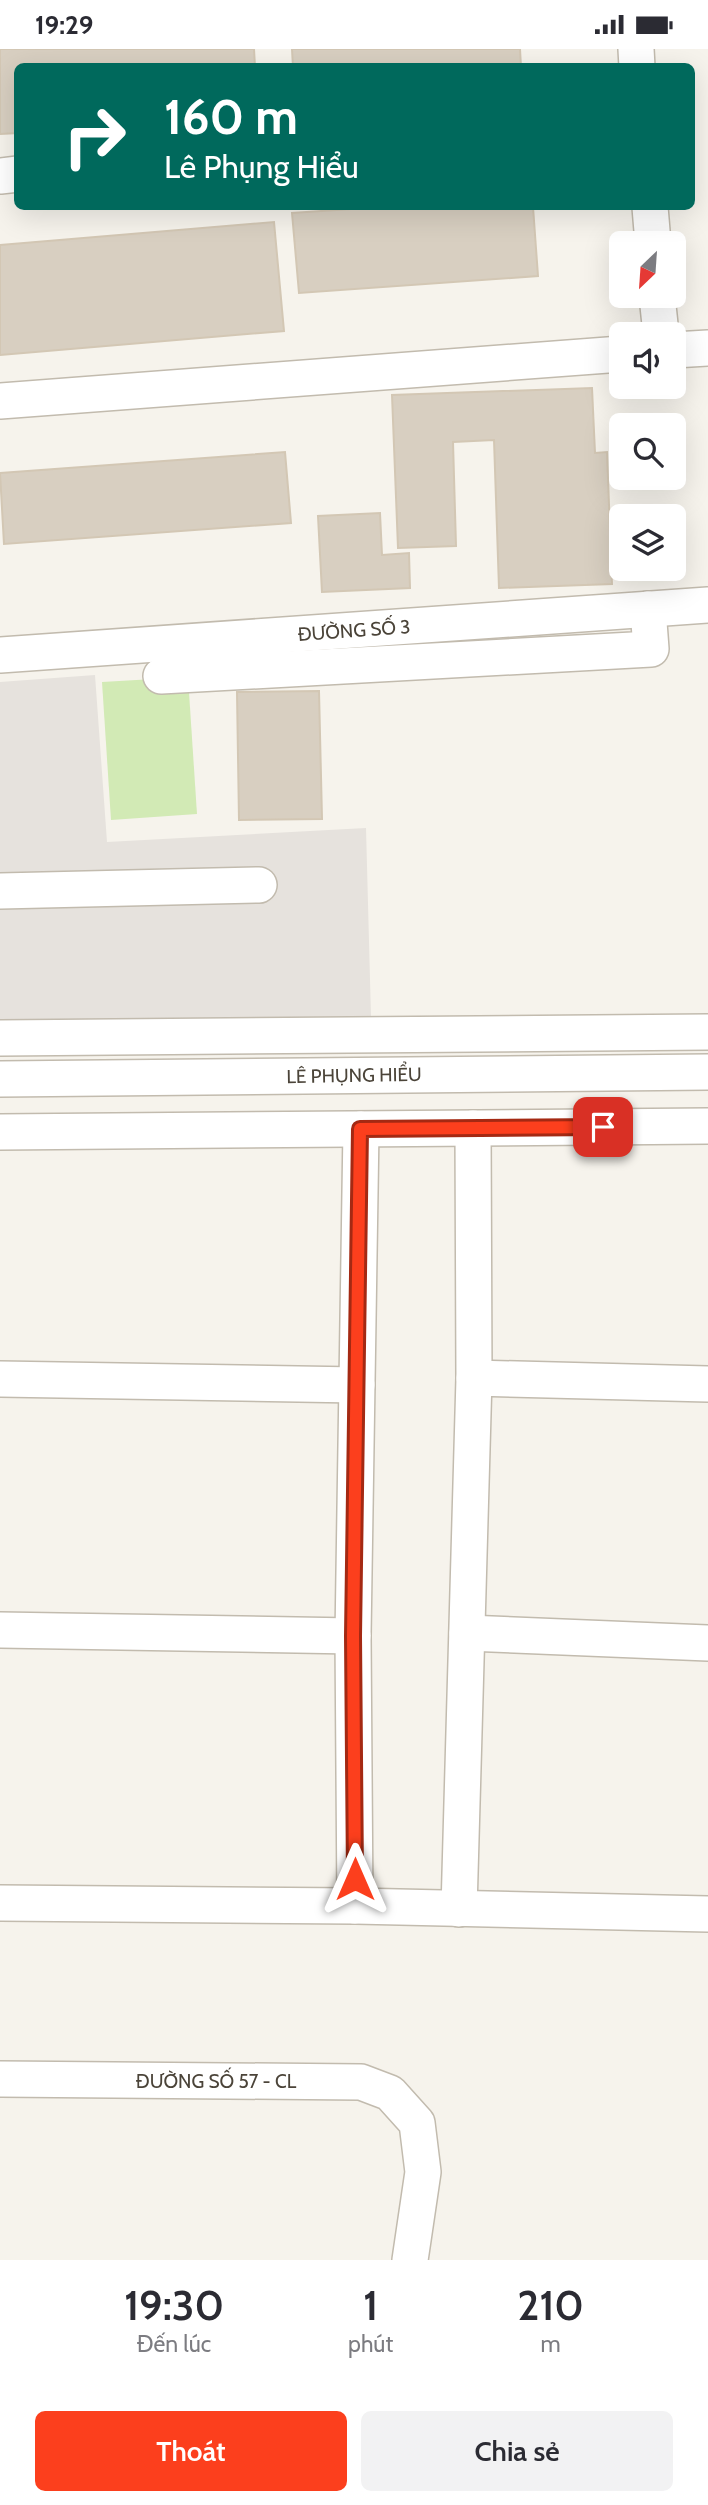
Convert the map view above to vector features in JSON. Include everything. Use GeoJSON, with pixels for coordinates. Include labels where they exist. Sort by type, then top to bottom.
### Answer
{"type":"FeatureCollection","features":[{"type":"Feature","properties":{"kind":"street"},"geometry":{"type":"LineString","coordinates":[[650,210],[652,231]]}},
{"type":"Feature","properties":{"kind":"street"},"geometry":{"type":"LineString","coordinates":[[686,349],[708,348]]}},
{"type":"Feature","properties":{"kind":"street"},"geometry":{"type":"LineString","coordinates":[[0,401],[609,355]]}},
{"type":"Feature","properties":{"kind":"street","name":"ĐƯỜNG SỐ 3"},"geometry":{"type":"LineString","coordinates":[[0,655],[708,605]]}},
{"type":"Feature","properties":{"kind":"street"},"geometry":{"type":"LineString","coordinates":[[161,676],[651,649],[648,609]]}},
{"type":"Feature","properties":{"kind":"street"},"geometry":{"type":"LineString","coordinates":[[0,891],[259,885]]}},
{"type":"Feature","properties":{"kind":"street","name":"LÊ PHỤNG HIỂU"},"geometry":{"type":"LineString","coordinates":[[0,1038],[708,1033]]}},
{"type":"Feature","properties":{"kind":"street","name":"LÊ PHỤNG HIỂU"},"geometry":{"type":"LineString","coordinates":[[0,1079],[708,1072]]}},
{"type":"Feature","properties":{"kind":"street","name":"LÊ PHỤNG HIỂU"},"geometry":{"type":"LineString","coordinates":[[0,1113],[708,1107]]}},
{"type":"Feature","properties":{"kind":"street"},"geometry":{"type":"LineString","coordinates":[[0,1132],[708,1126]]}},
{"type":"Feature","properties":{"kind":"street"},"geometry":{"type":"LineString","coordinates":[[459,1909],[474,1378],[472,1128]]}},
{"type":"Feature","properties":{"kind":"street"},"geometry":{"type":"LineString","coordinates":[[355,1906],[353,1636],[360,1129]]}},
{"type":"Feature","properties":{"kind":"street"},"geometry":{"type":"LineString","coordinates":[[474,1378],[708,1384]]}},
{"type":"Feature","properties":{"kind":"street"},"geometry":{"type":"LineString","coordinates":[[0,1379],[357,1385]]}},
{"type":"Feature","properties":{"kind":"street"},"geometry":{"type":"LineString","coordinates":[[0,1630],[353,1636]]}},
{"type":"Feature","properties":{"kind":"street"},"geometry":{"type":"LineString","coordinates":[[467,1633],[708,1643]]}},
{"type":"Feature","properties":{"kind":"street"},"geometry":{"type":"LineString","coordinates":[[0,1903],[355,1906],[708,1914]]}},
{"type":"Feature","properties":{"kind":"street","name":"ĐƯỜNG SỐ 57 - CL"},"geometry":{"type":"LineString","coordinates":[[0,2079],[361,2082],[390,2093],[417,2123],[423,2172],[410,2260]]}},
{"type":"Feature","properties":{"kind":"shaded area"},"geometry":{"type":"Polygon","coordinates":[[[95,675],[107,842],[366,828],[371,1017],[0,1020],[0,682],[95,675]]]}},
{"type":"Feature","properties":{"kind":"green space"},"geometry":{"type":"Polygon","coordinates":[[[188,677],[197,814],[111,820],[102,682],[188,677]]]}},
{"type":"Feature","properties":{"kind":"building"},"geometry":{"type":"Polygon","coordinates":[[[0,49],[254,49],[255,63],[14,63],[14,133],[0,134],[0,49]]]}},
{"type":"Feature","properties":{"kind":"building"},"geometry":{"type":"Polygon","coordinates":[[[292,49],[520,49],[521,63],[293,63],[292,49]]]}},
{"type":"Feature","properties":{"kind":"building"},"geometry":{"type":"Polygon","coordinates":[[[336,210],[533,210],[538,276],[299,293],[292,213],[336,210]]]}},
{"type":"Feature","properties":{"kind":"building"},"geometry":{"type":"Polygon","coordinates":[[[274,222],[284,331],[0,355],[0,245],[274,222]]]}},
{"type":"Feature","properties":{"kind":"building"},"geometry":{"type":"Polygon","coordinates":[[[592,388],[595,453],[607,452],[609,581],[612,584],[499,588],[494,440],[453,442],[456,546],[398,548],[392,395],[592,388]]]}},
{"type":"Feature","properties":{"kind":"building"},"geometry":{"type":"Polygon","coordinates":[[[285,452],[291,523],[4,544],[0,473],[285,452]]]}},
{"type":"Feature","properties":{"kind":"building"},"geometry":{"type":"Polygon","coordinates":[[[380,513],[382,555],[409,553],[410,588],[322,592],[318,516],[380,513]]]}},
{"type":"Feature","properties":{"kind":"building"},"geometry":{"type":"Polygon","coordinates":[[[319,691],[322,819],[239,820],[237,692],[319,691]]]}},
{"type":"Feature","properties":{"kind":"route"},"geometry":{"type":"LineString","coordinates":[[355,1879],[353,1636],[360,1129],[603,1127]]}}]}
